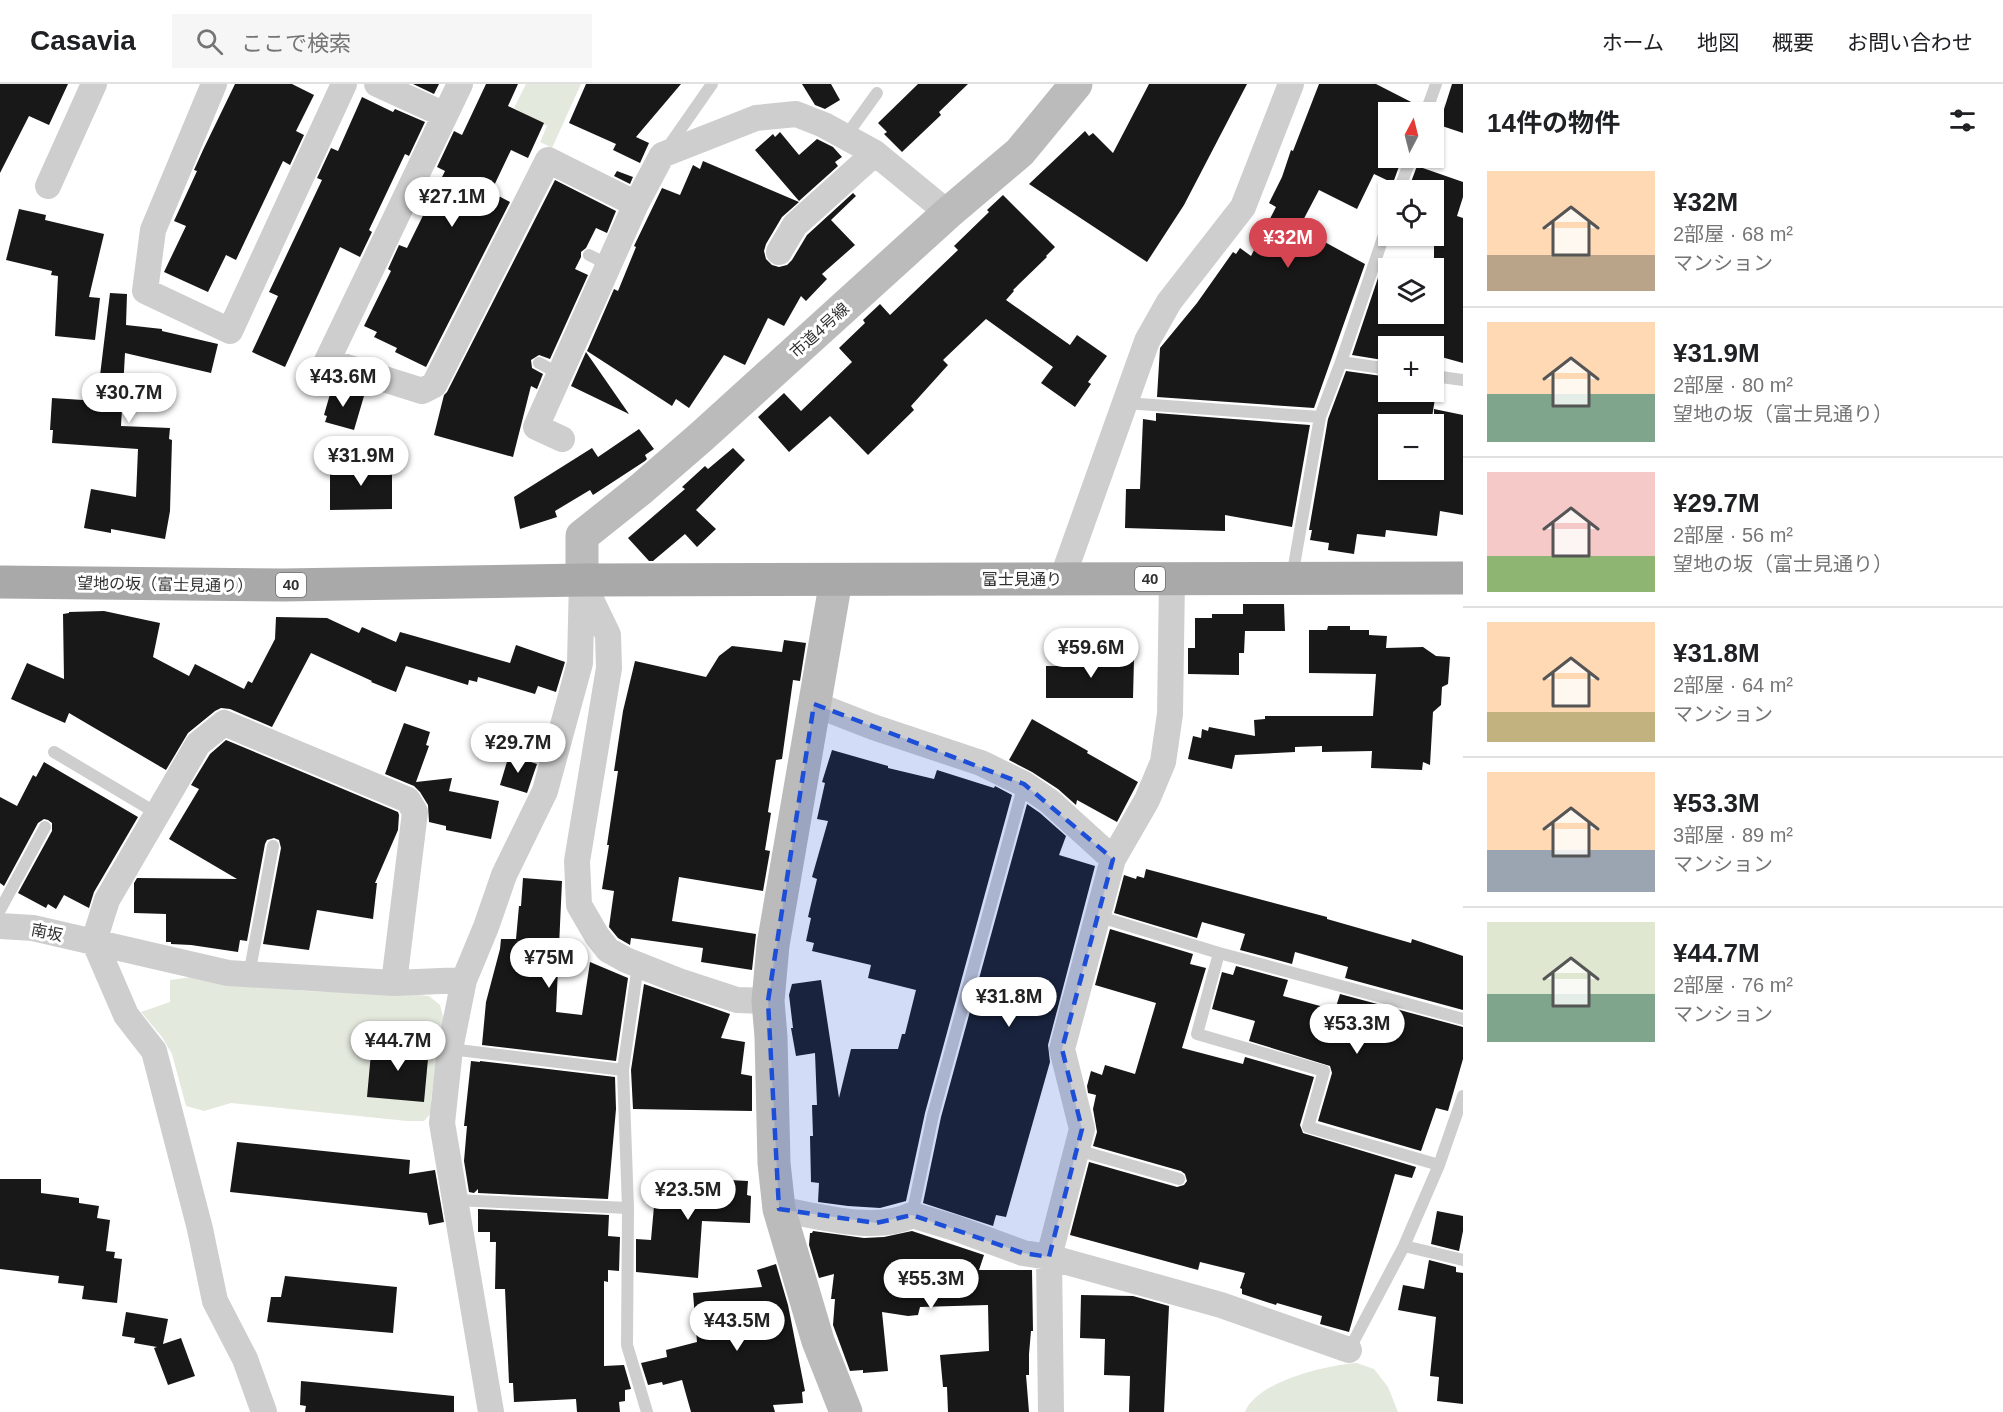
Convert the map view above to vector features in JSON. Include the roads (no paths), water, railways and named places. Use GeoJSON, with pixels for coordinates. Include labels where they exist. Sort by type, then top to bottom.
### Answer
{"type":"FeatureCollection","features":[{"type":"Feature","properties":{"kind":"main road","name":"富士見通り"},"geometry":{"type":"LineString","coordinates":[[582,580],[1463,578]]}},
{"type":"Feature","properties":{"kind":"main road","name":"望地の坂（富士見通り）"},"geometry":{"type":"LineString","coordinates":[[0,582],[283,585],[582,580]]}},
{"type":"Feature","properties":{"kind":"street"},"geometry":{"type":"LineString","coordinates":[[48,186],[94,84]]}},
{"type":"Feature","properties":{"kind":"street"},"geometry":{"type":"LineString","coordinates":[[214,84],[153,230],[145,291],[230,331],[344,84]]}},
{"type":"Feature","properties":{"kind":"street"},"geometry":{"type":"LineString","coordinates":[[377,84],[444,115]]}},
{"type":"Feature","properties":{"kind":"street"},"geometry":{"type":"LineString","coordinates":[[460,84],[327,361],[422,391],[434,385],[548,160],[636,204]]}},
{"type":"Feature","properties":{"kind":"street","name":"市道4号線"},"geometry":{"type":"LineString","coordinates":[[582,580],[582,536],[701,437],[948,213],[1020,152],[1076,84]]}},
{"type":"Feature","properties":{"kind":"street"},"geometry":{"type":"LineString","coordinates":[[1062,579],[1147,341],[1169,302],[1243,207],[1290,84]]}},
{"type":"Feature","properties":{"kind":"street"},"geometry":{"type":"LineString","coordinates":[[562,440],[536,427],[549,368],[599,260],[636,204],[662,155],[756,118],[796,114],[824,125],[875,153],[948,213]]}},
{"type":"Feature","properties":{"kind":"street"},"geometry":{"type":"LineString","coordinates":[[779,252],[795,225],[875,153]]}},
{"type":"Feature","properties":{"kind":"street"},"geometry":{"type":"LineString","coordinates":[[1051,1412],[1049,1257],[1082,1129],[1062,1049],[1113,859],[1147,800],[1163,762],[1170,714],[1172,579]]}},
{"type":"Feature","properties":{"kind":"street"},"geometry":{"type":"LineString","coordinates":[[582,580],[608,635],[609,668],[577,861],[579,905],[608,950],[638,965],[737,1000],[768,1001]]}},
{"type":"Feature","properties":{"kind":"street"},"geometry":{"type":"LineString","coordinates":[[491,1412],[442,1124],[450,1049],[464,980],[504,875],[545,791],[580,663],[582,580]]}},
{"type":"Feature","properties":{"kind":"street"},"geometry":{"type":"LineString","coordinates":[[836,580],[773,945],[768,1001],[774,1163],[779,1209],[818,1341],[846,1412]]}},
{"type":"Feature","properties":{"kind":"street"},"geometry":{"type":"LineString","coordinates":[[814,704],[981,764],[1024,784],[1049,801],[1113,859]]}},
{"type":"Feature","properties":{"kind":"street"},"geometry":{"type":"LineString","coordinates":[[264,1412],[245,1359],[215,1301],[200,1229],[154,1051],[126,1015],[94,941],[107,900],[198,744],[224,723],[408,800],[415,812],[394,983]]}},
{"type":"Feature","properties":{"kind":"street","name":"南坂"},"geometry":{"type":"LineString","coordinates":[[0,926],[33,928],[228,973],[394,983],[464,980]]}},
{"type":"Feature","properties":{"kind":"street"},"geometry":{"type":"LineString","coordinates":[[779,1209],[838,1220],[876,1223],[900,1221],[912,1215],[1023,1253],[1049,1257],[1221,1305],[1349,1350]]}},
{"type":"Feature","properties":{"kind":"lane"},"geometry":{"type":"LineString","coordinates":[[662,155],[712,84]]}},
{"type":"Feature","properties":{"kind":"lane"},"geometry":{"type":"LineString","coordinates":[[1430,102],[1436,84]]}},
{"type":"Feature","properties":{"kind":"lane"},"geometry":{"type":"LineString","coordinates":[[846,136],[877,93]]}},
{"type":"Feature","properties":{"kind":"lane"},"geometry":{"type":"LineString","coordinates":[[1292,579],[1320,417],[1380,246]]}},
{"type":"Feature","properties":{"kind":"lane"},"geometry":{"type":"LineString","coordinates":[[1341,362],[1378,367]]}},
{"type":"Feature","properties":{"kind":"lane"},"geometry":{"type":"LineString","coordinates":[[1444,377],[1463,380]]}},
{"type":"Feature","properties":{"kind":"lane"},"geometry":{"type":"LineString","coordinates":[[1125,403],[1320,417]]}},
{"type":"Feature","properties":{"kind":"lane"},"geometry":{"type":"LineString","coordinates":[[54,752],[158,814]]}},
{"type":"Feature","properties":{"kind":"lane"},"geometry":{"type":"LineString","coordinates":[[912,1215],[933,1115],[1024,784]]}},
{"type":"Feature","properties":{"kind":"lane"},"geometry":{"type":"LineString","coordinates":[[0,910],[45,827]]}},
{"type":"Feature","properties":{"kind":"lane"},"geometry":{"type":"LineString","coordinates":[[249,975],[273,846]]}},
{"type":"Feature","properties":{"kind":"lane"},"geometry":{"type":"LineString","coordinates":[[1097,916],[1463,1019]]}},
{"type":"Feature","properties":{"kind":"lane"},"geometry":{"type":"LineString","coordinates":[[1219,952],[1197,1034],[1324,1071],[1308,1127],[1439,1165]]}},
{"type":"Feature","properties":{"kind":"lane"},"geometry":{"type":"LineString","coordinates":[[638,965],[623,1070],[628,1208],[627,1345],[647,1412]]}},
{"type":"Feature","properties":{"kind":"lane"},"geometry":{"type":"LineString","coordinates":[[450,1049],[623,1070]]}},
{"type":"Feature","properties":{"kind":"lane"},"geometry":{"type":"LineString","coordinates":[[1349,1350],[1404,1246],[1439,1165],[1463,1096]]}},
{"type":"Feature","properties":{"kind":"lane"},"geometry":{"type":"LineString","coordinates":[[1077,1150],[1179,1179]]}},
{"type":"Feature","properties":{"kind":"lane"},"geometry":{"type":"LineString","coordinates":[[455,1200],[628,1208]]}},
{"type":"Feature","properties":{"kind":"lane"},"geometry":{"type":"LineString","coordinates":[[1404,1246],[1463,1260]]}}]}
